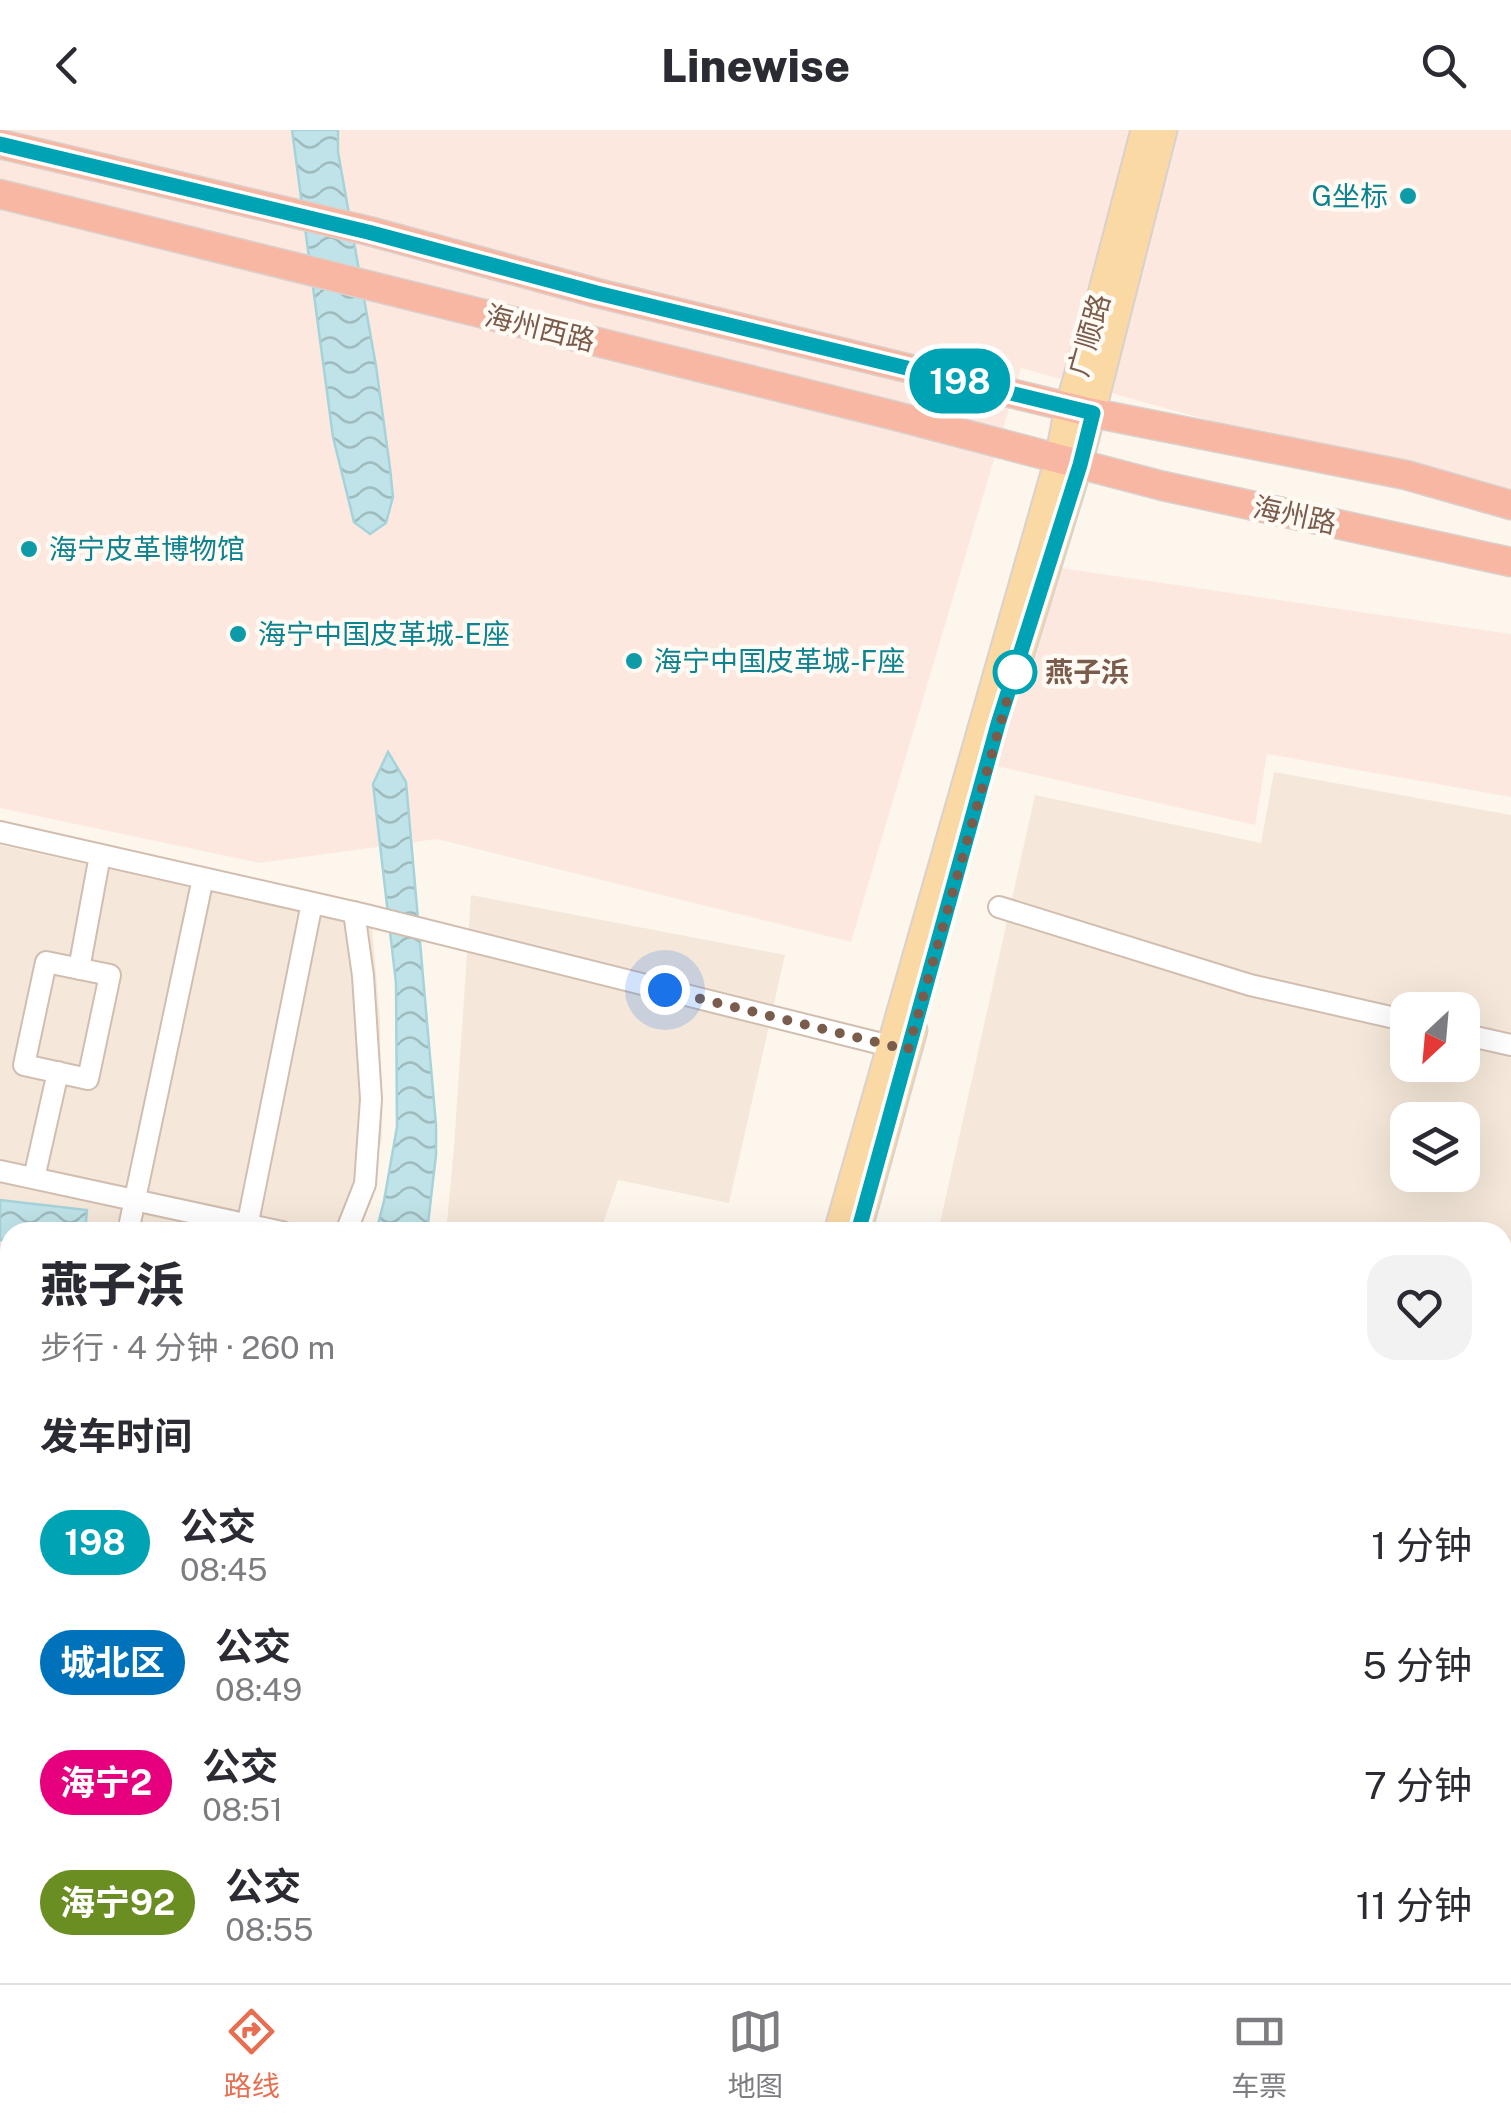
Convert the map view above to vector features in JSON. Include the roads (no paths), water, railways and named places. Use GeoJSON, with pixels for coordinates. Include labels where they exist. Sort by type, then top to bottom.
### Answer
{"type":"FeatureCollection","features":[{"type":"Feature","properties":{"kind":"highway","name":"海州西路"},"geometry":{"type":"LineString","coordinates":[[0,144],[1081,410]]}},
{"type":"Feature","properties":{"kind":"highway","name":"海州西路"},"geometry":{"type":"LineString","coordinates":[[0,194],[1068,462]]}},
{"type":"Feature","properties":{"kind":"highway"},"geometry":{"type":"LineString","coordinates":[[1081,410],[1406,475],[1511,505]]}},
{"type":"Feature","properties":{"kind":"highway","name":"海州路"},"geometry":{"type":"LineString","coordinates":[[1068,462],[1511,562]]}},
{"type":"Feature","properties":{"kind":"main road","name":"广顺路"},"geometry":{"type":"LineString","coordinates":[[1081,410],[1096,313],[1144,130]]}},
{"type":"Feature","properties":{"kind":"main road","name":"广顺路"},"geometry":{"type":"LineString","coordinates":[[840,1222],[900,1049],[998,724],[1081,410],[1164,130]]}},
{"type":"Feature","properties":{"kind":"main road","name":"广顺路"},"geometry":{"type":"LineString","coordinates":[[860,1222],[900,1049]]}},
{"type":"Feature","properties":{"kind":"street"},"geometry":{"type":"LineString","coordinates":[[0,832],[360,914],[900,1049]]}},
{"type":"Feature","properties":{"kind":"street"},"geometry":{"type":"LineString","coordinates":[[78,968],[100,854]]}},
{"type":"Feature","properties":{"kind":"street"},"geometry":{"type":"LineString","coordinates":[[130,1222],[203,878]]}},
{"type":"Feature","properties":{"kind":"street"},"geometry":{"type":"LineString","coordinates":[[247,1222],[312,903]]}},
{"type":"Feature","properties":{"kind":"street"},"geometry":{"type":"LineString","coordinates":[[1000,907],[1250,985],[1390,1017]]}},
{"type":"Feature","properties":{"kind":"street"},"geometry":{"type":"LineString","coordinates":[[350,1222],[365,1184],[371,1099],[360,914]]}},
{"type":"Feature","properties":{"kind":"street"},"geometry":{"type":"LineString","coordinates":[[46,962],[78,968],[110,976],[88,1078],[24,1065],[46,962]]}},
{"type":"Feature","properties":{"kind":"street"},"geometry":{"type":"LineString","coordinates":[[1480,1038],[1511,1045]]}},
{"type":"Feature","properties":{"kind":"street"},"geometry":{"type":"LineString","coordinates":[[34,1178],[58,1072]]}},
{"type":"Feature","properties":{"kind":"street"},"geometry":{"type":"LineString","coordinates":[[0,1171],[219,1222]]}},
{"type":"Feature","properties":{"kind":"water"},"geometry":{"type":"Polygon","coordinates":[[[292,130],[338,130],[338,152],[376,366],[393,497],[386,523],[370,534],[354,522],[333,437],[292,130]]]}},
{"type":"Feature","properties":{"kind":"water"},"geometry":{"type":"Polygon","coordinates":[[[388,752],[406,782],[436,1125],[428,1222],[379,1222],[397,1127],[396,983],[373,784],[388,752]]]}},
{"type":"Feature","properties":{"kind":"water"},"geometry":{"type":"Polygon","coordinates":[[[0,1200],[87,1210],[86,1222],[0,1222],[0,1200]]]}},
{"type":"Feature","properties":{"kind":"place","name":"G坐标"},"geometry":{"type":"Point","coordinates":[1408,196]}},
{"type":"Feature","properties":{"kind":"place","name":"海宁皮革博物馆"},"geometry":{"type":"Point","coordinates":[29,549]}},
{"type":"Feature","properties":{"kind":"place","name":"海宁中国皮革城-E座"},"geometry":{"type":"Point","coordinates":[238,634]}},
{"type":"Feature","properties":{"kind":"place","name":"海宁中国皮革城-F座"},"geometry":{"type":"Point","coordinates":[634,661]}},
{"type":"Feature","properties":{"kind":"place","name":"燕子浜"},"geometry":{"type":"Point","coordinates":[1015,672]}}]}
